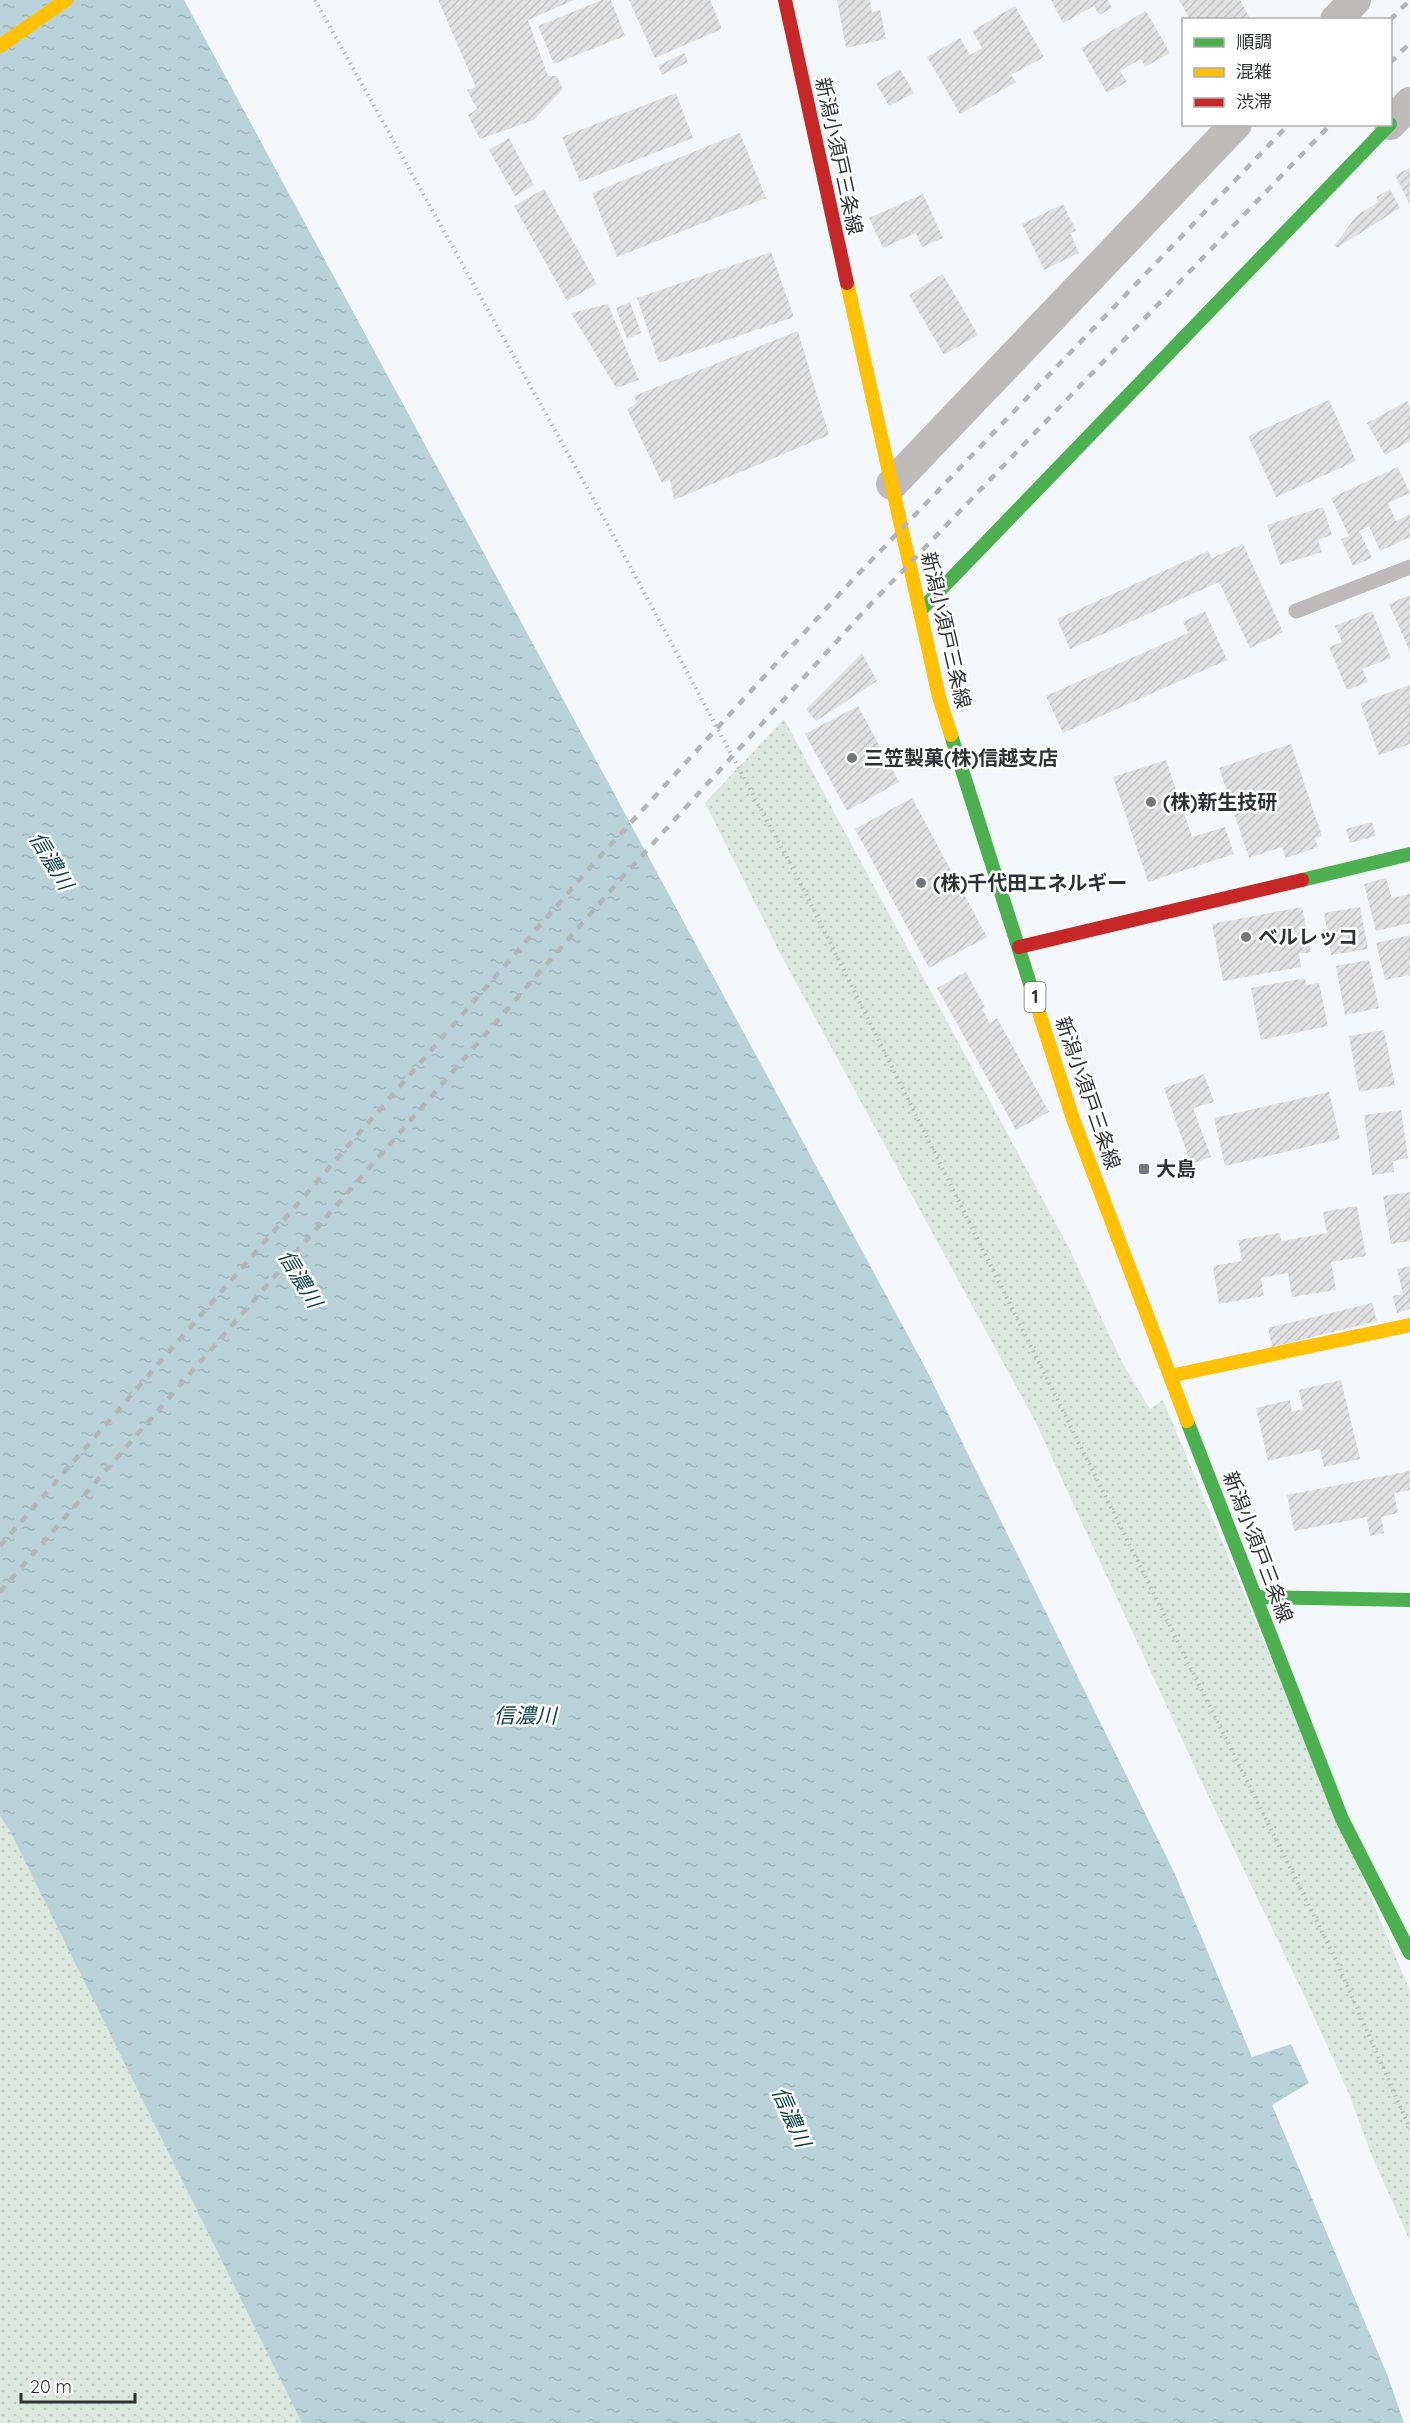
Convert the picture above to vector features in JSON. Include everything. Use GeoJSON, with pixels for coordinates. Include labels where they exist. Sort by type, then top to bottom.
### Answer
{"type":"FeatureCollection","features":[{"type":"Feature","properties":{"kind":"main road"},"geometry":{"type":"LineString","coordinates":[[0,46],[66,0]]}},
{"type":"Feature","properties":{"kind":"main road","name":"新潟小須戸三条線"},"geometry":{"type":"LineString","coordinates":[[785,0],[939,697],[1073,1119],[1342,1819],[1409,1946]]}},
{"type":"Feature","properties":{"kind":"main road"},"geometry":{"type":"LineString","coordinates":[[920,611],[1388,126]]}},
{"type":"Feature","properties":{"kind":"main road"},"geometry":{"type":"LineString","coordinates":[[1019,947],[1410,854]]}},
{"type":"Feature","properties":{"kind":"main road"},"geometry":{"type":"LineString","coordinates":[[1170,1376],[1410,1325]]}},
{"type":"Feature","properties":{"kind":"main road"},"geometry":{"type":"LineString","coordinates":[[1256,1597],[1410,1600]]}},
{"type":"Feature","properties":{"kind":"street"},"geometry":{"type":"LineString","coordinates":[[1338,18],[1355,0]]}},
{"type":"Feature","properties":{"kind":"street"},"geometry":{"type":"LineString","coordinates":[[1392,122],[1410,103]]}},
{"type":"Feature","properties":{"kind":"street"},"geometry":{"type":"LineString","coordinates":[[892,484],[1234,126]]}},
{"type":"Feature","properties":{"kind":"lane"},"geometry":{"type":"LineString","coordinates":[[1296,611],[1410,567]]}},
{"type":"Feature","properties":{"kind":"path"},"geometry":{"type":"LineString","coordinates":[[315,0],[605,520],[799,880],[1335,1958],[1410,2129]]}},
{"type":"Feature","properties":{"kind":"shaded area"},"geometry":{"type":"Polygon","coordinates":[[[784,719],[1069,1248],[1123,1364],[1150,1409],[1163,1400],[1410,1991],[1410,2241],[1371,2154],[1349,2094],[1305,1997],[1204,1787],[1035,1421],[781,955],[705,803],[784,719]]]}},
{"type":"Feature","properties":{"kind":"shaded area"},"geometry":{"type":"Polygon","coordinates":[[[0,1816],[10,1831],[305,2423],[0,2423],[0,1816]]]}},
{"type":"Feature","properties":{"kind":"water","name":"信濃川"},"geometry":{"type":"Polygon","coordinates":[[[0,0],[184,0],[925,1367],[1174,1872],[1252,2057],[1291,2044],[1309,2083],[1272,2105],[1387,2374],[1404,2423],[302,2423],[10,1831],[0,1816],[0,0]]]}},
{"type":"Feature","properties":{"kind":"building"},"geometry":{"type":"Polygon","coordinates":[[[438,0],[574,0],[528,20],[548,76],[557,76],[563,89],[534,120],[480,139],[468,115],[477,109],[467,90],[476,87],[438,0]]]}},
{"type":"Feature","properties":{"kind":"building"},"geometry":{"type":"Polygon","coordinates":[[[602,0],[611,0],[625,36],[554,64],[538,26],[602,0]]]}},
{"type":"Feature","properties":{"kind":"building"},"geometry":{"type":"Polygon","coordinates":[[[629,0],[710,0],[722,29],[655,58],[629,0]]]}},
{"type":"Feature","properties":{"kind":"building"},"geometry":{"type":"Polygon","coordinates":[[[837,0],[870,0],[872,12],[880,10],[886,39],[846,48],[837,0]]]}},
{"type":"Feature","properties":{"kind":"building"},"geometry":{"type":"Polygon","coordinates":[[[1051,0],[1108,0],[1112,8],[1099,15],[1094,6],[1063,23],[1051,0]]]}},
{"type":"Feature","properties":{"kind":"building"},"geometry":{"type":"Polygon","coordinates":[[[1179,0],[1240,0],[1250,18],[1189,18],[1179,0]]]}},
{"type":"Feature","properties":{"kind":"building"},"geometry":{"type":"Polygon","coordinates":[[[1015,6],[1044,57],[1011,75],[1016,82],[960,114],[927,57],[960,38],[970,55],[982,48],[972,31],[1015,6]]]}},
{"type":"Feature","properties":{"kind":"building"},"geometry":{"type":"Polygon","coordinates":[[[1146,11],[1170,53],[1145,67],[1141,59],[1120,71],[1127,82],[1107,93],[1081,48],[1146,11]]]}},
{"type":"Feature","properties":{"kind":"building"},"geometry":{"type":"Polygon","coordinates":[[[684,53],[688,62],[662,75],[658,66],[684,53]]]}},
{"type":"Feature","properties":{"kind":"building"},"geometry":{"type":"Polygon","coordinates":[[[900,69],[914,93],[889,106],[876,83],[900,69]]]}},
{"type":"Feature","properties":{"kind":"building"},"geometry":{"type":"Polygon","coordinates":[[[676,93],[693,138],[580,182],[562,137],[676,93]]]}},
{"type":"Feature","properties":{"kind":"building"},"geometry":{"type":"Polygon","coordinates":[[[740,133],[766,198],[617,257],[592,193],[740,133]]]}},
{"type":"Feature","properties":{"kind":"building"},"geometry":{"type":"Polygon","coordinates":[[[509,138],[534,185],[515,196],[489,150],[509,138]]]}},
{"type":"Feature","properties":{"kind":"building"},"geometry":{"type":"Polygon","coordinates":[[[1410,168],[1410,205],[1395,175],[1410,168]]]}},
{"type":"Feature","properties":{"kind":"building"},"geometry":{"type":"Polygon","coordinates":[[[544,189],[597,284],[567,301],[514,206],[544,189]]]}},
{"type":"Feature","properties":{"kind":"building"},"geometry":{"type":"Polygon","coordinates":[[[1390,189],[1400,208],[1337,248],[1335,245],[1357,215],[1379,202],[1376,197],[1390,189]]]}},
{"type":"Feature","properties":{"kind":"building"},"geometry":{"type":"Polygon","coordinates":[[[923,194],[943,238],[922,247],[916,233],[883,248],[869,218],[923,194]]]}},
{"type":"Feature","properties":{"kind":"building"},"geometry":{"type":"Polygon","coordinates":[[[1063,204],[1076,231],[1070,233],[1079,253],[1044,270],[1022,224],[1063,204]]]}},
{"type":"Feature","properties":{"kind":"building"},"geometry":{"type":"Polygon","coordinates":[[[771,252],[794,317],[659,363],[637,298],[771,252]]]}},
{"type":"Feature","properties":{"kind":"building"},"geometry":{"type":"Polygon","coordinates":[[[943,274],[978,335],[944,355],[909,295],[943,274]]]}},
{"type":"Feature","properties":{"kind":"building"},"geometry":{"type":"Polygon","coordinates":[[[630,302],[641,333],[627,339],[616,308],[630,302]]]}},
{"type":"Feature","properties":{"kind":"building"},"geometry":{"type":"Polygon","coordinates":[[[608,304],[639,380],[616,388],[571,313],[608,304]]]}},
{"type":"Feature","properties":{"kind":"building"},"geometry":{"type":"Polygon","coordinates":[[[798,331],[829,435],[674,500],[670,480],[662,483],[627,409],[637,403],[634,396],[798,331]]]}},
{"type":"Feature","properties":{"kind":"building"},"geometry":{"type":"Polygon","coordinates":[[[1329,400],[1356,461],[1276,497],[1248,436],[1329,400]]]}},
{"type":"Feature","properties":{"kind":"building"},"geometry":{"type":"Polygon","coordinates":[[[1407,401],[1410,407],[1410,441],[1385,455],[1367,423],[1407,401]]]}},
{"type":"Feature","properties":{"kind":"building"},"geometry":{"type":"Polygon","coordinates":[[[1398,467],[1410,493],[1388,503],[1396,521],[1410,514],[1410,537],[1380,551],[1369,526],[1359,531],[1372,558],[1353,566],[1341,539],[1349,536],[1331,498],[1398,467]]]}},
{"type":"Feature","properties":{"kind":"building"},"geometry":{"type":"Polygon","coordinates":[[[1323,507],[1332,535],[1318,540],[1322,552],[1280,565],[1267,525],[1323,507]]]}},
{"type":"Feature","properties":{"kind":"building"},"geometry":{"type":"Polygon","coordinates":[[[1243,544],[1283,632],[1250,648],[1219,582],[1070,649],[1057,619],[1208,551],[1212,558],[1243,544]]]}},
{"type":"Feature","properties":{"kind":"building"},"geometry":{"type":"Polygon","coordinates":[[[1410,595],[1410,652],[1389,604],[1410,595]]]}},
{"type":"Feature","properties":{"kind":"building"},"geometry":{"type":"Polygon","coordinates":[[[1205,611],[1227,660],[1063,733],[1046,696],[1188,633],[1183,622],[1205,611]]]}},
{"type":"Feature","properties":{"kind":"building"},"geometry":{"type":"Polygon","coordinates":[[[1372,611],[1391,658],[1362,669],[1368,682],[1347,690],[1329,647],[1342,642],[1335,626],[1372,611]]]}},
{"type":"Feature","properties":{"kind":"building"},"geometry":{"type":"Polygon","coordinates":[[[862,653],[877,681],[816,721],[806,709],[862,653]]]}},
{"type":"Feature","properties":{"kind":"building"},"geometry":{"type":"Polygon","coordinates":[[[1410,685],[1410,744],[1379,755],[1360,703],[1410,685]]]}},
{"type":"Feature","properties":{"kind":"building","name":"三笠製菓(株)信越支店"},"geometry":{"type":"Polygon","coordinates":[[[858,706],[899,782],[847,811],[805,734],[858,706]]]}},
{"type":"Feature","properties":{"kind":"building"},"geometry":{"type":"Polygon","coordinates":[[[1291,744],[1322,836],[1315,838],[1318,847],[1286,858],[1282,847],[1249,858],[1219,768],[1291,744]]]}},
{"type":"Feature","properties":{"kind":"building","name":"(株)新生技研"},"geometry":{"type":"Polygon","coordinates":[[[1166,760],[1192,837],[1225,827],[1234,854],[1148,882],[1113,777],[1166,760]]]}},
{"type":"Feature","properties":{"kind":"building","name":"(株)千代田エネルギー"},"geometry":{"type":"Polygon","coordinates":[[[912,798],[987,937],[929,968],[855,829],[912,798]]]}},
{"type":"Feature","properties":{"kind":"building"},"geometry":{"type":"Polygon","coordinates":[[[1372,822],[1376,836],[1350,843],[1346,829],[1372,822]]]}},
{"type":"Feature","properties":{"kind":"building"},"geometry":{"type":"Polygon","coordinates":[[[1386,878],[1392,898],[1410,894],[1410,923],[1376,931],[1364,884],[1386,878]]]}},
{"type":"Feature","properties":{"kind":"building"},"geometry":{"type":"Polygon","coordinates":[[[1302,907],[1311,952],[1299,954],[1301,967],[1223,981],[1212,924],[1302,907]]]}},
{"type":"Feature","properties":{"kind":"building"},"geometry":{"type":"Polygon","coordinates":[[[1360,907],[1368,949],[1331,955],[1324,913],[1360,907]]]}},
{"type":"Feature","properties":{"kind":"building"},"geometry":{"type":"Polygon","coordinates":[[[1410,935],[1410,975],[1385,980],[1376,943],[1410,935]]]}},
{"type":"Feature","properties":{"kind":"building"},"geometry":{"type":"Polygon","coordinates":[[[1369,960],[1379,1008],[1345,1015],[1336,966],[1369,960]]]}},
{"type":"Feature","properties":{"kind":"building"},"geometry":{"type":"Polygon","coordinates":[[[966,972],[985,1007],[982,1009],[990,1023],[997,1018],[1049,1112],[1016,1130],[937,988],[966,972]]]}},
{"type":"Feature","properties":{"kind":"building"},"geometry":{"type":"Polygon","coordinates":[[[1305,978],[1306,985],[1319,983],[1328,1026],[1261,1040],[1251,988],[1305,978]]]}},
{"type":"Feature","properties":{"kind":"building"},"geometry":{"type":"Polygon","coordinates":[[[1384,1030],[1395,1085],[1359,1092],[1349,1036],[1384,1030]]]}},
{"type":"Feature","properties":{"kind":"building"},"geometry":{"type":"Polygon","coordinates":[[[1204,1074],[1214,1102],[1193,1108],[1211,1157],[1191,1164],[1164,1088],[1204,1074]]]}},
{"type":"Feature","properties":{"kind":"building"},"geometry":{"type":"Polygon","coordinates":[[[1329,1092],[1340,1139],[1225,1166],[1214,1118],[1329,1092]]]}},
{"type":"Feature","properties":{"kind":"building"},"geometry":{"type":"Polygon","coordinates":[[[1401,1110],[1408,1158],[1393,1161],[1394,1172],[1372,1175],[1364,1115],[1401,1110]]]}},
{"type":"Feature","properties":{"kind":"building"},"geometry":{"type":"Polygon","coordinates":[[[1410,1192],[1410,1241],[1391,1244],[1383,1196],[1410,1192]]]}},
{"type":"Feature","properties":{"kind":"building"},"geometry":{"type":"Polygon","coordinates":[[[1357,1206],[1366,1256],[1331,1262],[1336,1290],[1292,1297],[1288,1273],[1261,1278],[1264,1296],[1219,1304],[1213,1266],[1242,1261],[1238,1240],[1280,1233],[1281,1241],[1327,1233],[1323,1212],[1357,1206]]]}},
{"type":"Feature","properties":{"kind":"building"},"geometry":{"type":"Polygon","coordinates":[[[1410,1266],[1410,1309],[1397,1313],[1393,1296],[1403,1294],[1397,1269],[1410,1266]]]}},
{"type":"Feature","properties":{"kind":"building"},"geometry":{"type":"Polygon","coordinates":[[[1372,1303],[1377,1321],[1272,1347],[1268,1328],[1372,1303]]]}},
{"type":"Feature","properties":{"kind":"building"},"geometry":{"type":"Polygon","coordinates":[[[1341,1380],[1360,1459],[1324,1467],[1320,1449],[1268,1461],[1256,1408],[1290,1400],[1292,1412],[1303,1409],[1299,1390],[1341,1380]]]}},
{"type":"Feature","properties":{"kind":"building"},"geometry":{"type":"Polygon","coordinates":[[[1410,1471],[1410,1490],[1394,1493],[1398,1513],[1381,1517],[1384,1533],[1370,1536],[1367,1517],[1294,1531],[1287,1495],[1410,1471]]]}},
{"type":"Feature","properties":{"kind":"railway"},"geometry":{"type":"LineString","coordinates":[[1392,18],[1410,0]]}},
{"type":"Feature","properties":{"kind":"railway"},"geometry":{"type":"LineString","coordinates":[[1392,61],[1410,43]]}},
{"type":"Feature","properties":{"kind":"railway"},"geometry":{"type":"LineString","coordinates":[[0,1546],[595,862],[845,588],[1287,126]]}},
{"type":"Feature","properties":{"kind":"railway"},"geometry":{"type":"LineString","coordinates":[[0,1592],[618,882],[867,608],[1329,126]]}},
{"type":"Feature","properties":{"kind":"traffic: fast"},"geometry":{"type":"LineString","coordinates":[[920,611],[1388,126]]}},
{"type":"Feature","properties":{"kind":"traffic: fast"},"geometry":{"type":"LineString","coordinates":[[951,735],[1038,1009]]}},
{"type":"Feature","properties":{"kind":"traffic: fast"},"geometry":{"type":"LineString","coordinates":[[1302,880],[1410,854]]}},
{"type":"Feature","properties":{"kind":"traffic: fast"},"geometry":{"type":"LineString","coordinates":[[1187,1421],[1342,1819],[1410,1953]]}},
{"type":"Feature","properties":{"kind":"traffic: fast"},"geometry":{"type":"LineString","coordinates":[[1256,1597],[1410,1600]]}},
{"type":"Feature","properties":{"kind":"traffic: slow"},"geometry":{"type":"LineString","coordinates":[[0,46],[66,0]]}},
{"type":"Feature","properties":{"kind":"traffic: slow"},"geometry":{"type":"LineString","coordinates":[[847,283],[939,697],[951,735]]}},
{"type":"Feature","properties":{"kind":"traffic: slow"},"geometry":{"type":"LineString","coordinates":[[1038,1009],[1073,1119],[1187,1421]]}},
{"type":"Feature","properties":{"kind":"traffic: slow"},"geometry":{"type":"LineString","coordinates":[[1170,1376],[1410,1325]]}},
{"type":"Feature","properties":{"kind":"traffic: jam"},"geometry":{"type":"LineString","coordinates":[[785,0],[847,283]]}},
{"type":"Feature","properties":{"kind":"traffic: jam"},"geometry":{"type":"LineString","coordinates":[[1019,947],[1302,880]]}},
{"type":"Feature","properties":{"kind":"place","name":"三笠製菓(株)信越支店"},"geometry":{"type":"Point","coordinates":[852,758]}},
{"type":"Feature","properties":{"kind":"place","name":"(株)新生技研"},"geometry":{"type":"Point","coordinates":[1151,802]}},
{"type":"Feature","properties":{"kind":"place","name":"(株)千代田エネルギー"},"geometry":{"type":"Point","coordinates":[921,883]}},
{"type":"Feature","properties":{"kind":"place","name":"ベルレッコ"},"geometry":{"type":"Point","coordinates":[1246,937]}},
{"type":"Feature","properties":{"kind":"place","name":"大島"},"geometry":{"type":"Point","coordinates":[1144,1169]}}]}
